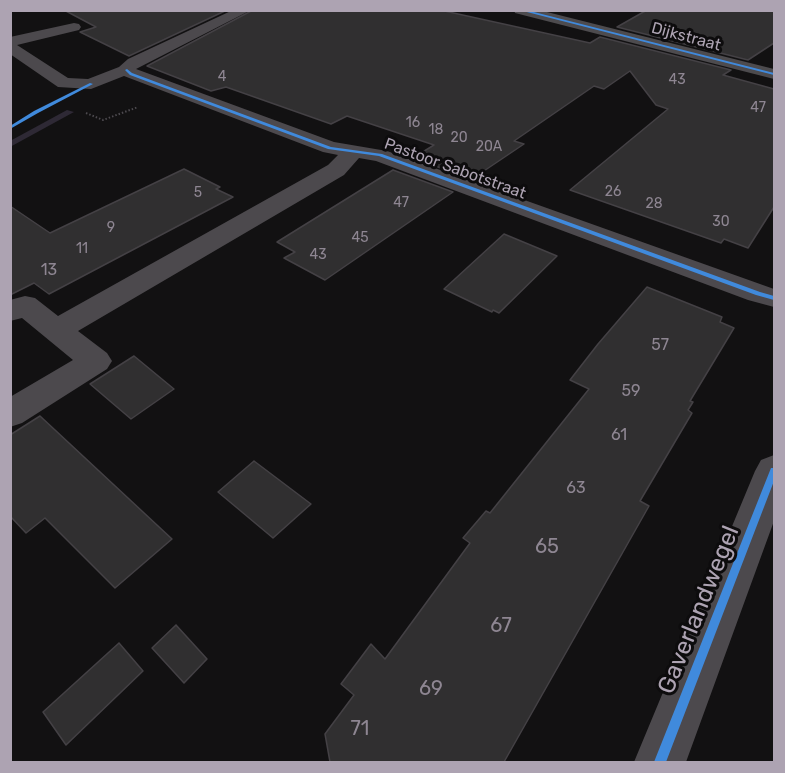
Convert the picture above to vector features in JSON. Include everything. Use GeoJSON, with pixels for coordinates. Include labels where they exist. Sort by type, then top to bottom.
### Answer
{"type":"FeatureCollection","features":[{"type":"Feature","properties":{"kind":"main road","name":"Dijkstraat"},"geometry":{"type":"LineString","coordinates":[[520,10],[774,74]]}},
{"type":"Feature","properties":{"kind":"street"},"geometry":{"type":"LineString","coordinates":[[10,47],[64,83],[91,84],[127,70],[128,66],[134,62],[245,10]]}},
{"type":"Feature","properties":{"kind":"street"},"geometry":{"type":"LineString","coordinates":[[10,42],[74,27]]}},
{"type":"Feature","properties":{"kind":"street","name":"Pastoor Sabotstraat"},"geometry":{"type":"LineString","coordinates":[[127,70],[131,74],[330,148],[380,155],[774,298]]}},
{"type":"Feature","properties":{"kind":"street","name":"Pastoor Sabotstraat"},"geometry":{"type":"LineString","coordinates":[[56,330],[336,170],[354,152]]}},
{"type":"Feature","properties":{"kind":"street"},"geometry":{"type":"LineString","coordinates":[[10,312],[25,305],[96,361],[10,414]]}},
{"type":"Feature","properties":{"kind":"street","name":"Gaverlandwegel"},"geometry":{"type":"LineString","coordinates":[[660,762],[774,471]]}},
{"type":"Feature","properties":{"kind":"path"},"geometry":{"type":"LineString","coordinates":[[85,112],[103,120],[178,92]]}},
{"type":"Feature","properties":{"kind":"building"},"geometry":{"type":"Polygon","coordinates":[[[64,10],[227,10],[129,56],[80,32],[96,27],[64,10]]]}},
{"type":"Feature","properties":{"kind":"building"},"geometry":{"type":"Polygon","coordinates":[[[253,10],[440,10],[590,43],[600,37],[731,70],[723,75],[774,89],[774,207],[748,248],[724,239],[721,243],[570,190],[668,109],[656,105],[630,71],[604,89],[594,86],[514,141],[524,144],[472,179],[413,158],[434,145],[347,116],[331,124],[226,87],[211,91],[147,66],[253,10]]]}},
{"type":"Feature","properties":{"kind":"building"},"geometry":{"type":"Polygon","coordinates":[[[647,10],[774,10],[774,43],[748,60],[617,27],[647,10]]]}},
{"type":"Feature","properties":{"kind":"building"},"geometry":{"type":"Polygon","coordinates":[[[184,169],[220,187],[216,189],[233,197],[49,294],[34,283],[10,295],[10,206],[50,233],[184,169]]]}},
{"type":"Feature","properties":{"kind":"building"},"geometry":{"type":"Polygon","coordinates":[[[393,170],[453,192],[325,280],[284,258],[295,252],[277,242],[393,170]]]}},
{"type":"Feature","properties":{"kind":"building"},"geometry":{"type":"Polygon","coordinates":[[[504,234],[557,256],[499,313],[493,310],[492,312],[444,289],[504,234]]]}},
{"type":"Feature","properties":{"kind":"building"},"geometry":{"type":"Polygon","coordinates":[[[647,287],[722,317],[720,322],[734,328],[690,401],[693,402],[688,410],[692,413],[640,501],[649,506],[504,762],[330,762],[325,734],[354,695],[341,684],[371,644],[385,659],[470,543],[463,538],[486,511],[490,513],[589,389],[570,380],[647,287]]]}},
{"type":"Feature","properties":{"kind":"building"},"geometry":{"type":"Polygon","coordinates":[[[134,356],[174,389],[131,419],[90,384],[134,356]]]}},
{"type":"Feature","properties":{"kind":"building"},"geometry":{"type":"Polygon","coordinates":[[[40,416],[172,539],[115,588],[45,518],[26,533],[10,516],[10,435],[40,416]]]}},
{"type":"Feature","properties":{"kind":"building"},"geometry":{"type":"Polygon","coordinates":[[[254,461],[311,504],[273,538],[218,492],[254,461]]]}},
{"type":"Feature","properties":{"kind":"building"},"geometry":{"type":"Polygon","coordinates":[[[176,625],[207,659],[184,683],[152,648],[176,625]]]}},
{"type":"Feature","properties":{"kind":"building"},"geometry":{"type":"Polygon","coordinates":[[[119,643],[143,671],[66,745],[43,712],[119,643]]]}},
{"type":"Feature","properties":{"kind":"waterway"},"geometry":{"type":"LineString","coordinates":[[10,145],[70,112]]}},
{"type":"Feature","properties":{"kind":"cycle path"},"geometry":{"type":"LineString","coordinates":[[520,10],[774,74]]}},
{"type":"Feature","properties":{"kind":"cycle path"},"geometry":{"type":"LineString","coordinates":[[127,70],[131,74],[330,148],[380,155],[774,298]]}},
{"type":"Feature","properties":{"kind":"cycle path"},"geometry":{"type":"LineString","coordinates":[[10,128],[91,84]]}},
{"type":"Feature","properties":{"kind":"cycle path"},"geometry":{"type":"LineString","coordinates":[[660,762],[774,471]]}}]}
